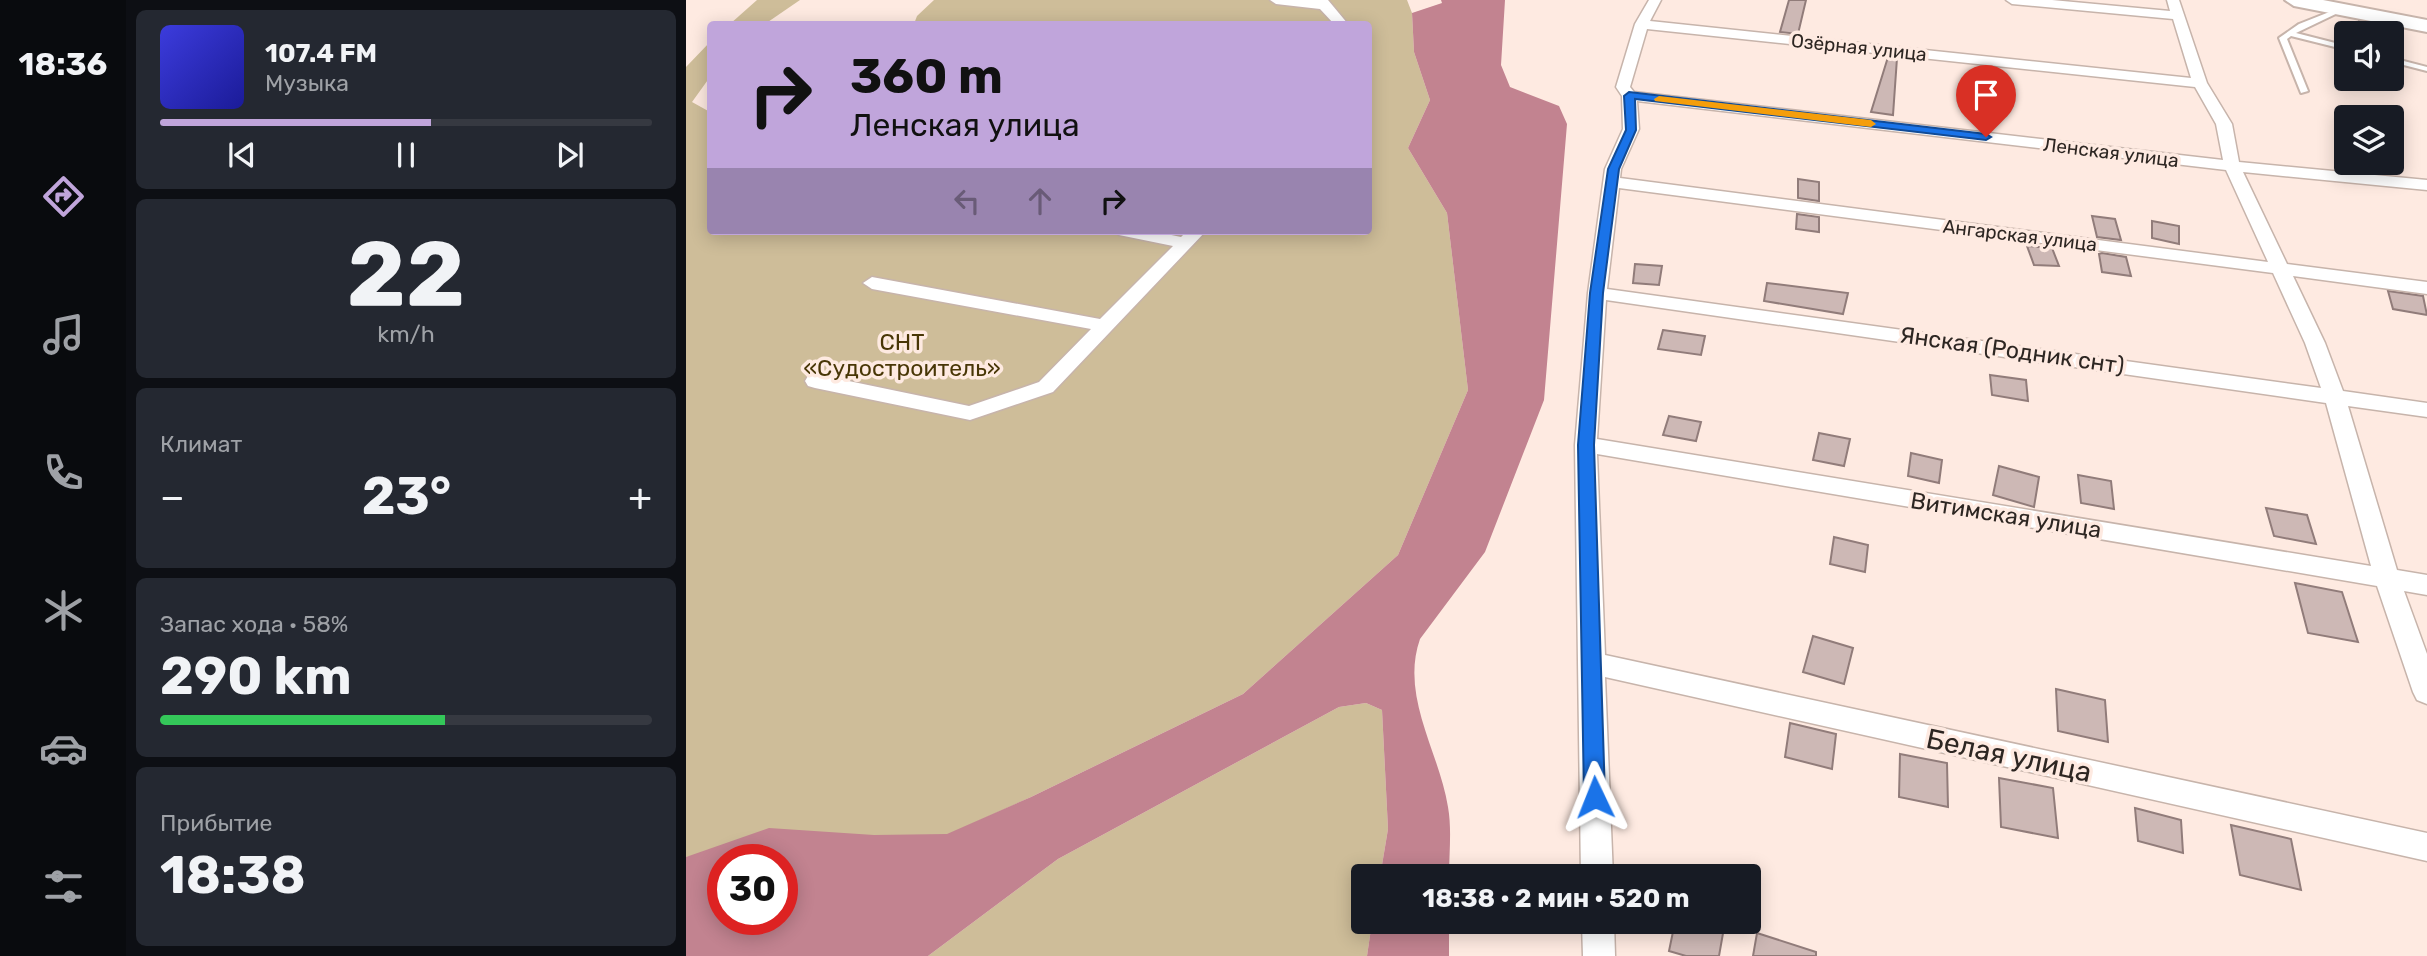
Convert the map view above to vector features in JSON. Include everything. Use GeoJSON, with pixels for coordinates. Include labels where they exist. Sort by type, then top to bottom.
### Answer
{"type":"FeatureCollection","features":[{"type":"Feature","properties":{"kind":"street"},"geometry":{"type":"LineString","coordinates":[[1276,0],[1323,3],[1338,21]]}},
{"type":"Feature","properties":{"kind":"street"},"geometry":{"type":"LineString","coordinates":[[1597,864],[1586,445],[1597,293],[1614,182],[1613,169],[1631,130],[1629,96],[1623,87],[1642,24],[1655,0]]}},
{"type":"Feature","properties":{"kind":"street"},"geometry":{"type":"LineString","coordinates":[[2012,0],[2176,8],[2200,83],[2224,124],[2232,166],[2315,343],[2334,395],[2387,578],[2427,692]]}},
{"type":"Feature","properties":{"kind":"street"},"geometry":{"type":"LineString","coordinates":[[2294,0],[2427,26]]}},
{"type":"Feature","properties":{"kind":"street","name":"Озёрная улица"},"geometry":{"type":"LineString","coordinates":[[1642,24],[2200,83]]}},
{"type":"Feature","properties":{"kind":"street","name":"Ленская улица"},"geometry":{"type":"LineString","coordinates":[[1629,96],[2232,166],[2427,185]]}},
{"type":"Feature","properties":{"kind":"street","name":"Ангарская улица"},"geometry":{"type":"LineString","coordinates":[[1614,182],[2427,288]]}},
{"type":"Feature","properties":{"kind":"street"},"geometry":{"type":"LineString","coordinates":[[1169,235],[1191,237]]}},
{"type":"Feature","properties":{"kind":"street"},"geometry":{"type":"LineString","coordinates":[[815,381],[970,413],[1046,387],[1191,237]]}},
{"type":"Feature","properties":{"kind":"street"},"geometry":{"type":"LineString","coordinates":[[872,283],[1105,326]]}},
{"type":"Feature","properties":{"kind":"street","name":"Янская (Родник снт)"},"geometry":{"type":"LineString","coordinates":[[1597,293],[2427,410]]}},
{"type":"Feature","properties":{"kind":"street","name":"Витимская улица"},"geometry":{"type":"LineString","coordinates":[[1586,445],[2427,585]]}},
{"type":"Feature","properties":{"kind":"street","name":"Белая улица"},"geometry":{"type":"LineString","coordinates":[[1590,663],[2427,847]]}},
{"type":"Feature","properties":{"kind":"street"},"geometry":{"type":"LineString","coordinates":[[1598,934],[1599,956]]}},
{"type":"Feature","properties":{"kind":"lane"},"geometry":{"type":"LineString","coordinates":[[2304,91],[2284,38],[2302,26],[2342,9]]}},
{"type":"Feature","properties":{"kind":"lane"},"geometry":{"type":"LineString","coordinates":[[2290,34],[2334,45]]}},
{"type":"Feature","properties":{"kind":"lane"},"geometry":{"type":"LineString","coordinates":[[2404,63],[2427,69]]}},
{"type":"Feature","properties":{"kind":"green space"},"geometry":{"type":"Polygon","coordinates":[[[757,0],[800,0],[769,21],[733,21],[757,0]]]}},
{"type":"Feature","properties":{"kind":"green space","name":"СНТ «Судостроитель»"},"geometry":{"type":"Polygon","coordinates":[[[934,0],[1407,0],[1412,13],[1414,52],[1430,100],[1408,148],[1447,213],[1468,390],[1398,555],[1243,694],[947,835],[874,835],[797,844],[707,844],[707,855],[686,857],[686,67],[707,45],[707,81],[692,102],[707,110],[707,235],[1372,235],[1372,21],[915,21],[934,0]]]}},
{"type":"Feature","properties":{"kind":"green space"},"geometry":{"type":"Polygon","coordinates":[[[1366,703],[1382,710],[1388,829],[1382,864],[1351,864],[1351,934],[1370,934],[1367,956],[928,956],[1058,859],[1339,707],[1366,703]]]}},
{"type":"Feature","properties":{"kind":"shaded area"},"geometry":{"type":"Polygon","coordinates":[[[1441,0],[1505,0],[1501,65],[1510,87],[1559,106],[1567,124],[1544,400],[1485,552],[1420,639],[1415,660],[1418,702],[1448,807],[1449,864],[1382,864],[1388,829],[1382,710],[1366,703],[1339,707],[1058,859],[928,956],[686,956],[686,857],[707,850],[707,935],[798,935],[798,844],[723,844],[769,828],[874,835],[947,834],[1031,797],[1243,694],[1398,555],[1468,390],[1447,213],[1408,148],[1430,100],[1414,52],[1412,13],[1442,3],[1441,0]]]}},
{"type":"Feature","properties":{"kind":"shaded area"},"geometry":{"type":"Polygon","coordinates":[[[1370,934],[1449,934],[1449,956],[1367,956],[1370,934]]]}},
{"type":"Feature","properties":{"kind":"building"},"geometry":{"type":"Polygon","coordinates":[[[1789,0],[1806,0],[1798,34],[1780,32],[1789,0]]]}},
{"type":"Feature","properties":{"kind":"building"},"geometry":{"type":"Polygon","coordinates":[[[1888,57],[1897,58],[1893,115],[1871,112],[1888,57]]]}},
{"type":"Feature","properties":{"kind":"building"},"geometry":{"type":"Polygon","coordinates":[[[1798,179],[1819,182],[1819,201],[1798,198],[1798,179]]]}},
{"type":"Feature","properties":{"kind":"building"},"geometry":{"type":"Polygon","coordinates":[[[1797,214],[1819,217],[1819,232],[1796,229],[1797,214]]]}},
{"type":"Feature","properties":{"kind":"building"},"geometry":{"type":"Polygon","coordinates":[[[2092,216],[2115,219],[2121,240],[2097,237],[2092,216]]]}},
{"type":"Feature","properties":{"kind":"building"},"geometry":{"type":"Polygon","coordinates":[[[2152,221],[2179,226],[2179,244],[2152,238],[2152,221]]]}},
{"type":"Feature","properties":{"kind":"building"},"geometry":{"type":"Polygon","coordinates":[[[2027,246],[2052,248],[2059,266],[2034,265],[2027,246]]]}},
{"type":"Feature","properties":{"kind":"building"},"geometry":{"type":"Polygon","coordinates":[[[2099,254],[2126,257],[2131,276],[2102,272],[2099,254]]]}},
{"type":"Feature","properties":{"kind":"building"},"geometry":{"type":"Polygon","coordinates":[[[1635,264],[1662,266],[1659,285],[1633,283],[1635,264]]]}},
{"type":"Feature","properties":{"kind":"building"},"geometry":{"type":"Polygon","coordinates":[[[1767,283],[1848,293],[1843,314],[1764,301],[1767,283]]]}},
{"type":"Feature","properties":{"kind":"building"},"geometry":{"type":"Polygon","coordinates":[[[2388,291],[2423,296],[2427,315],[2393,309],[2388,291]]]}},
{"type":"Feature","properties":{"kind":"building"},"geometry":{"type":"Polygon","coordinates":[[[1663,330],[1705,336],[1701,355],[1658,349],[1663,330]]]}},
{"type":"Feature","properties":{"kind":"building"},"geometry":{"type":"Polygon","coordinates":[[[1990,375],[2026,380],[2028,401],[1992,395],[1990,375]]]}},
{"type":"Feature","properties":{"kind":"building"},"geometry":{"type":"Polygon","coordinates":[[[1669,416],[1701,422],[1696,441],[1663,435],[1669,416]]]}},
{"type":"Feature","properties":{"kind":"building"},"geometry":{"type":"Polygon","coordinates":[[[1819,433],[1850,439],[1844,466],[1813,460],[1819,433]]]}},
{"type":"Feature","properties":{"kind":"building"},"geometry":{"type":"Polygon","coordinates":[[[1911,453],[1942,460],[1939,483],[1908,476],[1911,453]]]}},
{"type":"Feature","properties":{"kind":"building"},"geometry":{"type":"Polygon","coordinates":[[[1999,466],[2039,477],[2034,507],[1993,495],[1999,466]]]}},
{"type":"Feature","properties":{"kind":"building"},"geometry":{"type":"Polygon","coordinates":[[[2078,475],[2111,481],[2114,509],[2081,503],[2078,475]]]}},
{"type":"Feature","properties":{"kind":"building"},"geometry":{"type":"Polygon","coordinates":[[[2266,508],[2307,515],[2316,544],[2274,536],[2266,508]]]}},
{"type":"Feature","properties":{"kind":"building"},"geometry":{"type":"Polygon","coordinates":[[[1834,537],[1868,545],[1865,572],[1830,564],[1834,537]]]}},
{"type":"Feature","properties":{"kind":"building"},"geometry":{"type":"Polygon","coordinates":[[[2295,583],[2342,592],[2358,642],[2308,633],[2295,583]]]}},
{"type":"Feature","properties":{"kind":"building"},"geometry":{"type":"Polygon","coordinates":[[[1813,636],[1853,648],[1844,684],[1803,672],[1813,636]]]}},
{"type":"Feature","properties":{"kind":"building"},"geometry":{"type":"Polygon","coordinates":[[[2056,689],[2105,700],[2108,742],[2058,731],[2056,689]]]}},
{"type":"Feature","properties":{"kind":"building"},"geometry":{"type":"Polygon","coordinates":[[[1790,723],[1836,734],[1832,769],[1785,757],[1790,723]]]}},
{"type":"Feature","properties":{"kind":"building"},"geometry":{"type":"Polygon","coordinates":[[[1900,754],[1947,763],[1948,807],[1899,797],[1900,754]]]}},
{"type":"Feature","properties":{"kind":"building"},"geometry":{"type":"Polygon","coordinates":[[[1999,778],[2053,788],[2058,838],[2001,827],[1999,778]]]}},
{"type":"Feature","properties":{"kind":"building"},"geometry":{"type":"Polygon","coordinates":[[[2135,808],[2181,820],[2183,853],[2138,841],[2135,808]]]}},
{"type":"Feature","properties":{"kind":"building"},"geometry":{"type":"Polygon","coordinates":[[[2231,825],[2291,839],[2301,890],[2240,875],[2231,825]]]}},
{"type":"Feature","properties":{"kind":"building"},"geometry":{"type":"Polygon","coordinates":[[[1673,934],[1723,934],[1719,956],[1686,956],[1669,951],[1673,934]]]}},
{"type":"Feature","properties":{"kind":"building"},"geometry":{"type":"Polygon","coordinates":[[[1757,934],[1816,952],[1816,956],[1753,956],[1757,934]]]}},
{"type":"Feature","properties":{"kind":"slow traffic"},"geometry":{"type":"LineString","coordinates":[[1659,99],[1871,124]]}},
{"type":"Feature","properties":{"kind":"route"},"geometry":{"type":"LineString","coordinates":[[1595,797],[1586,445],[1597,293],[1614,182],[1613,169],[1631,130],[1629,96],[1986,137]]}}]}
